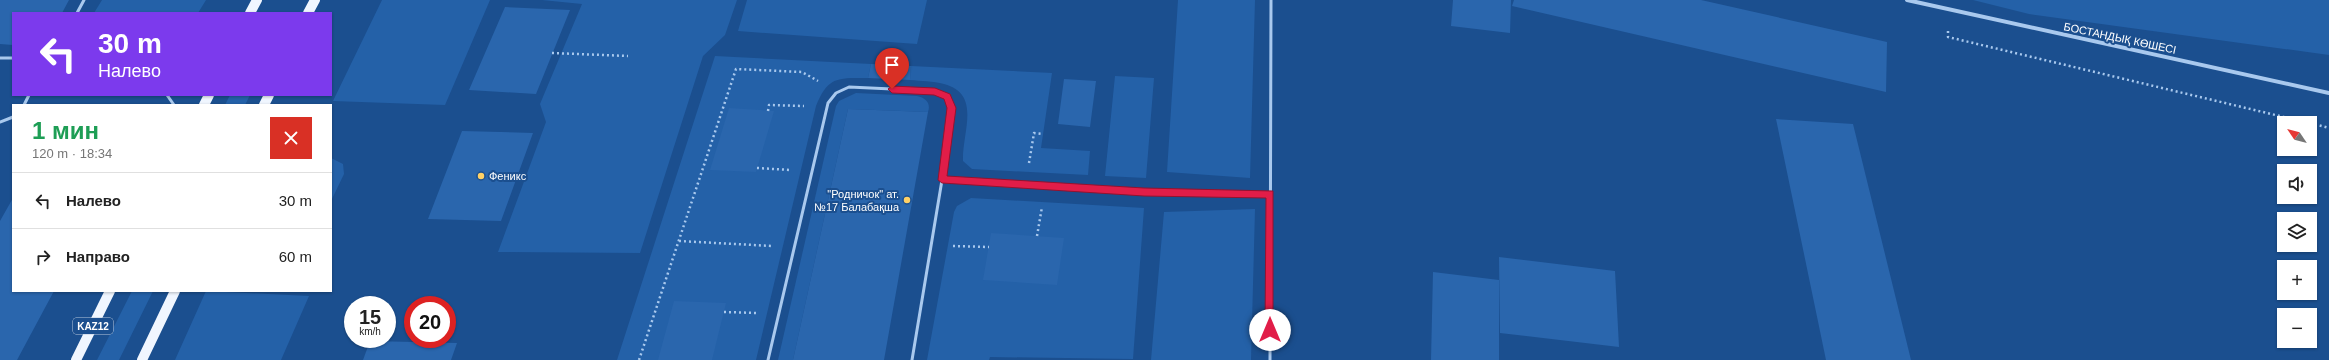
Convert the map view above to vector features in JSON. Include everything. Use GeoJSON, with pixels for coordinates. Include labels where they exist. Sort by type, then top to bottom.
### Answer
{"type":"FeatureCollection","features":[{"type":"Feature","properties":{"kind":"main road"},"geometry":{"type":"LineString","coordinates":[[251,12],[257,0]]}},
{"type":"Feature","properties":{"kind":"main road"},"geometry":{"type":"LineString","coordinates":[[309,12],[315,0]]}},
{"type":"Feature","properties":{"kind":"main road","name":"KAZ12"},"geometry":{"type":"LineString","coordinates":[[76,360],[110,292]]}},
{"type":"Feature","properties":{"kind":"main road"},"geometry":{"type":"LineString","coordinates":[[142,360],[175,292]]}},
{"type":"Feature","properties":{"kind":"street","name":"БОСТАНДЫҚ КӨШЕСІ"},"geometry":{"type":"LineString","coordinates":[[1907,0],[2329,93]]}},
{"type":"Feature","properties":{"kind":"lane"},"geometry":{"type":"LineString","coordinates":[[78,12],[84,0]]}},
{"type":"Feature","properties":{"kind":"lane"},"geometry":{"type":"LineString","coordinates":[[1270,360],[1271,0]]}},
{"type":"Feature","properties":{"kind":"lane"},"geometry":{"type":"LineString","coordinates":[[0,58],[12,58]]}},
{"type":"Feature","properties":{"kind":"lane"},"geometry":{"type":"LineString","coordinates":[[768,360],[828,107],[836,93],[849,87],[935,91],[947,97],[952,108],[942,180],[912,360]]}},
{"type":"Feature","properties":{"kind":"lane"},"geometry":{"type":"LineString","coordinates":[[0,122],[12,117]]}},
{"type":"Feature","properties":{"kind":"lane"},"geometry":{"type":"LineString","coordinates":[[942,180],[1144,192],[1270,194]]}},
{"type":"Feature","properties":{"kind":"path"},"geometry":{"type":"LineString","coordinates":[[1947,9],[1948,37],[2280,116]]}},
{"type":"Feature","properties":{"kind":"path"},"geometry":{"type":"LineString","coordinates":[[552,53],[628,56]]}},
{"type":"Feature","properties":{"kind":"path"},"geometry":{"type":"LineString","coordinates":[[639,360],[736,69],[802,72],[836,93]]}},
{"type":"Feature","properties":{"kind":"path"},"geometry":{"type":"LineString","coordinates":[[768,111],[769,105],[828,107]]}},
{"type":"Feature","properties":{"kind":"path"},"geometry":{"type":"LineString","coordinates":[[2317,125],[2329,128]]}},
{"type":"Feature","properties":{"kind":"path"},"geometry":{"type":"LineString","coordinates":[[1026,185],[1034,133],[1043,134]]}},
{"type":"Feature","properties":{"kind":"path"},"geometry":{"type":"LineString","coordinates":[[757,168],[812,170]]}},
{"type":"Feature","properties":{"kind":"path"},"geometry":{"type":"LineString","coordinates":[[1037,236],[1046,187]]}},
{"type":"Feature","properties":{"kind":"path"},"geometry":{"type":"LineString","coordinates":[[679,242],[795,247]]}},
{"type":"Feature","properties":{"kind":"path"},"geometry":{"type":"LineString","coordinates":[[931,245],[989,247]]}},
{"type":"Feature","properties":{"kind":"path"},"geometry":{"type":"LineString","coordinates":[[724,312],[779,313]]}},
{"type":"Feature","properties":{"kind":"shaded area"},"geometry":{"type":"Polygon","coordinates":[[[102,0],[206,0],[199,12],[95,12],[102,0]]]}},
{"type":"Feature","properties":{"kind":"shaded area"},"geometry":{"type":"Polygon","coordinates":[[[382,0],[490,0],[445,105],[333,101],[382,0]]]}},
{"type":"Feature","properties":{"kind":"shaded area"},"geometry":{"type":"Polygon","coordinates":[[[542,0],[737,0],[725,35],[703,56],[640,253],[498,252],[546,122],[540,104],[582,4],[542,0]]]}},
{"type":"Feature","properties":{"kind":"shaded area"},"geometry":{"type":"Polygon","coordinates":[[[747,0],[927,0],[917,44],[738,31],[747,0]]]}},
{"type":"Feature","properties":{"kind":"shaded area"},"geometry":{"type":"Polygon","coordinates":[[[1178,0],[1255,0],[1250,178],[1167,172],[1178,0]]]}},
{"type":"Feature","properties":{"kind":"shaded area"},"geometry":{"type":"Polygon","coordinates":[[[1973,0],[2329,0],[2329,55],[2029,14],[1973,0]]]}},
{"type":"Feature","properties":{"kind":"shaded area"},"geometry":{"type":"Polygon","coordinates":[[[715,56],[871,64],[868,78],[849,78],[835,81],[825,89],[816,106],[756,360],[617,360],[715,56]]]}},
{"type":"Feature","properties":{"kind":"shaded area"},"geometry":{"type":"Polygon","coordinates":[[[911,66],[1052,73],[1041,148],[1090,151],[1088,175],[972,169],[963,161],[967,115],[963,96],[956,89],[944,84],[910,80],[911,66]]]}},
{"type":"Feature","properties":{"kind":"shaded area"},"geometry":{"type":"Polygon","coordinates":[[[1115,76],[1154,78],[1146,178],[1105,176],[1115,76]]]}},
{"type":"Feature","properties":{"kind":"shaded area"},"geometry":{"type":"Polygon","coordinates":[[[856,93],[917,96],[927,101],[929,109],[928,112],[848,109],[793,360],[778,360],[836,106],[839,101],[856,93]]]}},
{"type":"Feature","properties":{"kind":"shaded area"},"geometry":{"type":"Polygon","coordinates":[[[230,96],[250,96],[246,104],[226,104],[230,96]]]}},
{"type":"Feature","properties":{"kind":"shaded area"},"geometry":{"type":"Polygon","coordinates":[[[332,158],[343,164],[344,174],[332,199],[332,158]]]}},
{"type":"Feature","properties":{"kind":"shaded area"},"geometry":{"type":"Polygon","coordinates":[[[971,198],[1144,208],[1133,359],[990,357],[989,360],[927,360],[954,212],[957,206],[971,198]]]}},
{"type":"Feature","properties":{"kind":"shaded area"},"geometry":{"type":"Polygon","coordinates":[[[1255,209],[1251,360],[1151,360],[1164,212],[1255,209]]]}},
{"type":"Feature","properties":{"kind":"shaded area"},"geometry":{"type":"Polygon","coordinates":[[[131,292],[153,292],[119,360],[97,360],[131,292]]]}},
{"type":"Feature","properties":{"kind":"shaded area"},"geometry":{"type":"Polygon","coordinates":[[[206,292],[309,296],[281,360],[175,360],[206,292]]]}},
{"type":"Feature","properties":{"kind":"building"},"geometry":{"type":"Polygon","coordinates":[[[0,0],[69,0],[63,12],[12,12],[12,45],[0,44],[0,0]]]}},
{"type":"Feature","properties":{"kind":"building"},"geometry":{"type":"Polygon","coordinates":[[[1453,0],[1511,0],[1510,33],[1451,26],[1453,0]]]}},
{"type":"Feature","properties":{"kind":"building"},"geometry":{"type":"Polygon","coordinates":[[[1514,0],[1701,0],[1887,42],[1886,92],[1512,6],[1514,0]]]}},
{"type":"Feature","properties":{"kind":"building"},"geometry":{"type":"Polygon","coordinates":[[[505,7],[570,10],[536,94],[469,90],[505,7]]]}},
{"type":"Feature","properties":{"kind":"building"},"geometry":{"type":"Polygon","coordinates":[[[871,64],[911,66],[910,80],[868,78],[871,64]]]}},
{"type":"Feature","properties":{"kind":"building"},"geometry":{"type":"Polygon","coordinates":[[[1064,79],[1096,81],[1090,127],[1058,124],[1064,79]]]}},
{"type":"Feature","properties":{"kind":"building"},"geometry":{"type":"Polygon","coordinates":[[[729,108],[774,111],[756,172],[710,170],[729,108]]]}},
{"type":"Feature","properties":{"kind":"building"},"geometry":{"type":"Polygon","coordinates":[[[848,109],[928,112],[884,360],[793,360],[848,109]]]}},
{"type":"Feature","properties":{"kind":"building"},"geometry":{"type":"Polygon","coordinates":[[[1776,119],[1853,124],[1911,360],[1826,360],[1776,119]]]}},
{"type":"Feature","properties":{"kind":"building","name":"Феникс"},"geometry":{"type":"Polygon","coordinates":[[[462,131],[533,133],[501,221],[428,219],[462,131]]]}},
{"type":"Feature","properties":{"kind":"building"},"geometry":{"type":"Polygon","coordinates":[[[12,200],[12,292],[53,292],[17,360],[0,360],[0,221],[12,200]]]}},
{"type":"Feature","properties":{"kind":"building"},"geometry":{"type":"Polygon","coordinates":[[[991,233],[1064,238],[1057,285],[983,280],[991,233]]]}},
{"type":"Feature","properties":{"kind":"building"},"geometry":{"type":"Polygon","coordinates":[[[1499,257],[1615,271],[1619,347],[1500,333],[1499,257]]]}},
{"type":"Feature","properties":{"kind":"building"},"geometry":{"type":"Polygon","coordinates":[[[1433,272],[1499,280],[1499,360],[1431,360],[1433,272]]]}},
{"type":"Feature","properties":{"kind":"building"},"geometry":{"type":"Polygon","coordinates":[[[674,301],[726,303],[712,360],[658,360],[674,301]]]}},
{"type":"Feature","properties":{"kind":"building"},"geometry":{"type":"Polygon","coordinates":[[[396,342],[404,342],[404,348],[455,348],[451,360],[363,360],[367,348],[396,348],[396,342]]]}},
{"type":"Feature","properties":{"kind":"place","name":"Феникс"},"geometry":{"type":"Point","coordinates":[481,176]}},
{"type":"Feature","properties":{"kind":"place","name":"\"Родничок\" ат. №17 Балабақша"},"geometry":{"type":"Point","coordinates":[907,200]}},
{"type":"Feature","properties":{"kind":"route"},"geometry":{"type":"LineString","coordinates":[[892,89],[935,91],[947,97],[952,108],[942,180],[1144,192],[1270,194],[1270,330]]}}]}
